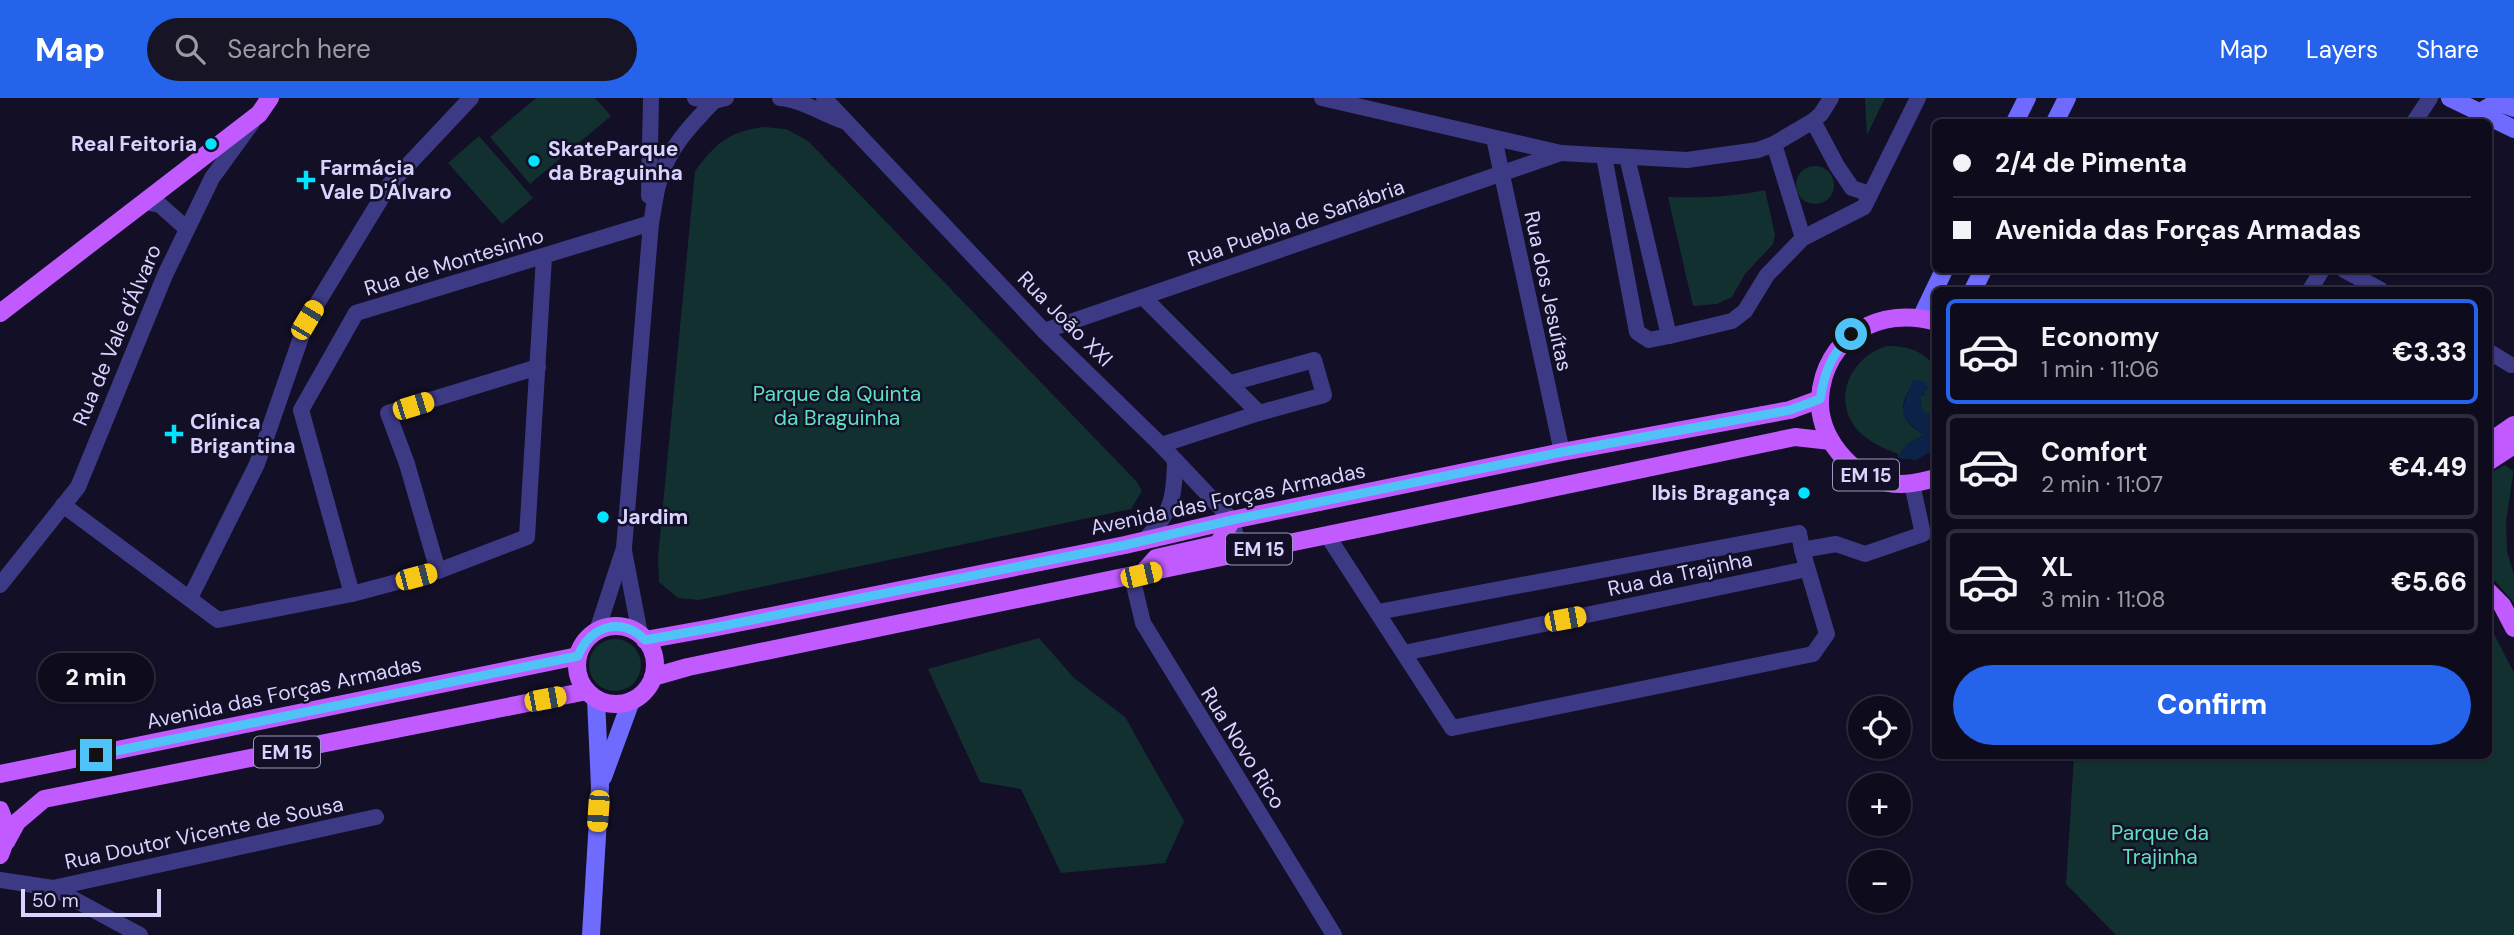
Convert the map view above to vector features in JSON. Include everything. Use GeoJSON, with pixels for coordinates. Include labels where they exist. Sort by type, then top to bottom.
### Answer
{"type":"FeatureCollection","features":[{"type":"Feature","properties":{"kind":"main road","name":"Rua de Vale d'Álvaro"},"geometry":{"type":"LineString","coordinates":[[259,114],[270,98]]}},
{"type":"Feature","properties":{"kind":"main road"},"geometry":{"type":"LineString","coordinates":[[0,313],[259,114]]}},
{"type":"Feature","properties":{"kind":"main road","name":"EM 15"},"geometry":{"type":"LineString","coordinates":[[1928,320],[1896,317],[1872,322],[1851,334],[1835,352],[1824,375],[1820,399],[1823,421],[1831,441],[1845,461],[1865,475],[1888,483],[1912,484],[1932,479]]}},
{"type":"Feature","properties":{"kind":"main road","name":"Avenida das Forças Armadas"},"geometry":{"type":"LineString","coordinates":[[597,631],[619,626],[642,637],[712,628],[1143,542],[1232,520],[1562,452],[1790,410],[1820,399]]}},
{"type":"Feature","properties":{"kind":"main road"},"geometry":{"type":"LineString","coordinates":[[2499,453],[2514,425]]}},
{"type":"Feature","properties":{"kind":"main road","name":"EM 15"},"geometry":{"type":"LineString","coordinates":[[653,677],[688,667],[1795,438],[1831,441]]}},
{"type":"Feature","properties":{"kind":"main road"},"geometry":{"type":"LineString","coordinates":[[1137,576],[1156,558],[1218,544],[1232,520]]}},
{"type":"Feature","properties":{"kind":"main road"},"geometry":{"type":"LineString","coordinates":[[2492,595],[2508,611],[2514,628]]}},
{"type":"Feature","properties":{"kind":"main road"},"geometry":{"type":"LineString","coordinates":[[591,695],[580,681],[578,656],[588,637],[597,631]]}},
{"type":"Feature","properties":{"kind":"main road"},"geometry":{"type":"LineString","coordinates":[[631,701],[641,695],[653,677],[655,664],[652,651],[642,637]]}},
{"type":"Feature","properties":{"kind":"main road","name":"Avenida das Forças Armadas"},"geometry":{"type":"LineString","coordinates":[[0,774],[578,656]]}},
{"type":"Feature","properties":{"kind":"main road","name":"EM 15"},"geometry":{"type":"LineString","coordinates":[[3,848],[16,822],[44,799],[591,695],[607,703],[631,701]]}},
{"type":"Feature","properties":{"kind":"main road","name":"EM 15"},"geometry":{"type":"LineString","coordinates":[[0,810],[5,825],[3,848]]}},
{"type":"Feature","properties":{"kind":"street"},"geometry":{"type":"LineString","coordinates":[[190,598],[257,464],[307,320],[390,184],[471,98]]}},
{"type":"Feature","properties":{"kind":"street"},"geometry":{"type":"LineString","coordinates":[[651,98],[651,223]]}},
{"type":"Feature","properties":{"kind":"street"},"geometry":{"type":"LineString","coordinates":[[695,98],[720,99]]}},
{"type":"Feature","properties":{"kind":"street","name":"Rua João XXI"},"geometry":{"type":"LineString","coordinates":[[780,98],[794,99],[825,115],[847,122]]}},
{"type":"Feature","properties":{"kind":"street","name":"Rua João XXI"},"geometry":{"type":"LineString","coordinates":[[824,98],[1044,331],[1161,445],[1232,520],[1240,552]]}},
{"type":"Feature","properties":{"kind":"street"},"geometry":{"type":"LineString","coordinates":[[1322,98],[1561,153],[1687,160],[1758,150],[1774,144],[1813,121],[1831,98]]}},
{"type":"Feature","properties":{"kind":"street"},"geometry":{"type":"LineString","coordinates":[[1604,156],[1637,332],[1649,340],[1732,321],[1745,311],[1767,275],[1803,238],[1864,207],[1918,98]]}},
{"type":"Feature","properties":{"kind":"street"},"geometry":{"type":"LineString","coordinates":[[2016,119],[2027,98]]}},
{"type":"Feature","properties":{"kind":"street"},"geometry":{"type":"LineString","coordinates":[[2056,119],[2067,98]]}},
{"type":"Feature","properties":{"kind":"street"},"geometry":{"type":"LineString","coordinates":[[2416,119],[2430,98]]}},
{"type":"Feature","properties":{"kind":"street"},"geometry":{"type":"LineString","coordinates":[[2449,98],[2514,129]]}},
{"type":"Feature","properties":{"kind":"street"},"geometry":{"type":"LineString","coordinates":[[597,631],[624,548],[651,223],[659,180],[669,155],[689,126],[720,99]]}},
{"type":"Feature","properties":{"kind":"street"},"geometry":{"type":"LineString","coordinates":[[2481,113],[2490,104],[2498,103],[2514,108]]}},
{"type":"Feature","properties":{"kind":"street","name":"Rua de Vale d'Álvaro"},"geometry":{"type":"LineString","coordinates":[[0,585],[78,487],[165,275],[187,229],[212,178],[259,114]]}},
{"type":"Feature","properties":{"kind":"street"},"geometry":{"type":"LineString","coordinates":[[1813,121],[1852,188],[1870,194]]}},
{"type":"Feature","properties":{"kind":"street","name":"Rua dos Jesuítas"},"geometry":{"type":"LineString","coordinates":[[1494,138],[1562,452]]}},
{"type":"Feature","properties":{"kind":"street"},"geometry":{"type":"LineString","coordinates":[[1774,144],[1803,238]]}},
{"type":"Feature","properties":{"kind":"street","name":"Rua Puebla de Sanábria"},"geometry":{"type":"LineString","coordinates":[[1044,331],[1561,153]]}},
{"type":"Feature","properties":{"kind":"street"},"geometry":{"type":"LineString","coordinates":[[1627,158],[1669,336]]}},
{"type":"Feature","properties":{"kind":"street"},"geometry":{"type":"LineString","coordinates":[[144,202],[160,205],[187,229]]}},
{"type":"Feature","properties":{"kind":"street","name":"Rua de Montesinho"},"geometry":{"type":"LineString","coordinates":[[352,594],[301,410],[356,313],[651,223]]}},
{"type":"Feature","properties":{"kind":"street"},"geometry":{"type":"LineString","coordinates":[[63,505],[218,620],[352,594],[438,571],[527,537],[544,257]]}},
{"type":"Feature","properties":{"kind":"street"},"geometry":{"type":"LineString","coordinates":[[2350,273],[2375,287]]}},
{"type":"Feature","properties":{"kind":"street"},"geometry":{"type":"LineString","coordinates":[[1143,297],[1259,413]]}},
{"type":"Feature","properties":{"kind":"street"},"geometry":{"type":"LineString","coordinates":[[2492,353],[2511,365]]}},
{"type":"Feature","properties":{"kind":"street"},"geometry":{"type":"LineString","coordinates":[[1161,445],[1324,395],[1314,360],[1231,383]]}},
{"type":"Feature","properties":{"kind":"street"},"geometry":{"type":"LineString","coordinates":[[438,571],[407,464],[388,414],[538,367]]}},
{"type":"Feature","properties":{"kind":"street"},"geometry":{"type":"LineString","coordinates":[[1143,542],[1162,522],[1170,508],[1175,461]]}},
{"type":"Feature","properties":{"kind":"street"},"geometry":{"type":"LineString","coordinates":[[1327,535],[1452,728],[1813,653],[1827,634],[1802,550],[1836,544],[1864,554],[1923,534],[1912,484]]}},
{"type":"Feature","properties":{"kind":"street","name":"Rua da Trajinha"},"geometry":{"type":"LineString","coordinates":[[1377,612],[1799,533],[1802,550]]}},
{"type":"Feature","properties":{"kind":"street"},"geometry":{"type":"LineString","coordinates":[[624,548],[642,637]]}},
{"type":"Feature","properties":{"kind":"street","name":"Rua da Trajinha"},"geometry":{"type":"LineString","coordinates":[[1404,653],[1807,569]]}},
{"type":"Feature","properties":{"kind":"street","name":"Rua Novo Rico"},"geometry":{"type":"LineString","coordinates":[[1137,576],[1143,623],[1147,632],[1334,935]]}},
{"type":"Feature","properties":{"kind":"street"},"geometry":{"type":"LineString","coordinates":[[591,695],[600,787],[591,935]]}},
{"type":"Feature","properties":{"kind":"street"},"geometry":{"type":"LineString","coordinates":[[600,787],[631,701]]}},
{"type":"Feature","properties":{"kind":"street","name":"Rua Doutor Vicente de Sousa"},"geometry":{"type":"LineString","coordinates":[[0,880],[52,888],[376,817]]}},
{"type":"Feature","properties":{"kind":"street"},"geometry":{"type":"LineString","coordinates":[[52,888],[111,928],[140,935]]}},
{"type":"Feature","properties":{"kind":"green space","name":"SkateParque da Braguinha"},"geometry":{"type":"Polygon","coordinates":[[[536,98],[595,98],[611,116],[530,184],[490,137],[536,98]]]}},
{"type":"Feature","properties":{"kind":"green space"},"geometry":{"type":"Polygon","coordinates":[[[1865,98],[1885,98],[1867,135],[1865,98]]]}},
{"type":"Feature","properties":{"kind":"green space","name":"Parque da Quinta da Braguinha"},"geometry":{"type":"Polygon","coordinates":[[[763,127],[786,129],[808,141],[1137,482],[1142,491],[1131,509],[699,600],[678,598],[659,582],[658,557],[695,171],[724,140],[741,132],[763,127]]]}},
{"type":"Feature","properties":{"kind":"green space"},"geometry":{"type":"Polygon","coordinates":[[[479,136],[533,198],[502,224],[448,163],[479,136]]]}},
{"type":"Feature","properties":{"kind":"green space"},"geometry":{"type":"Polygon","coordinates":[[[1815,166],[1828,172],[1834,185],[1828,198],[1815,204],[1802,198],[1796,185],[1802,172],[1815,166]]]}},
{"type":"Feature","properties":{"kind":"green space"},"geometry":{"type":"Polygon","coordinates":[[[1765,190],[1775,235],[1773,244],[1745,274],[1732,297],[1717,304],[1693,306],[1668,197],[1716,196],[1765,190]]]}},
{"type":"Feature","properties":{"kind":"green space"},"geometry":{"type":"Polygon","coordinates":[[[1887,346],[1901,347],[1914,350],[1932,363],[1932,416],[1924,412],[1921,406],[1920,397],[1925,394],[1911,387],[1904,402],[1904,415],[1911,425],[1924,435],[1907,444],[1898,458],[1898,454],[1864,436],[1853,424],[1847,411],[1847,384],[1853,372],[1873,352],[1887,346]]]}},
{"type":"Feature","properties":{"kind":"green space"},"geometry":{"type":"Polygon","coordinates":[[[2505,465],[2513,471],[2506,522],[2507,551],[2514,575],[2514,603],[2492,577],[2492,472],[2505,465]]]}},
{"type":"Feature","properties":{"kind":"green space","name":"Parque da Trajinha"},"geometry":{"type":"Polygon","coordinates":[[[2492,630],[2514,673],[2514,935],[2116,935],[2066,884],[2074,759],[2492,759],[2492,630]]]}},
{"type":"Feature","properties":{"kind":"green space"},"geometry":{"type":"Polygon","coordinates":[[[1039,638],[1074,678],[1125,717],[1184,821],[1165,863],[1061,873],[1021,789],[980,782],[928,669],[1039,638]]]}},
{"type":"Feature","properties":{"kind":"green space"},"geometry":{"type":"Polygon","coordinates":[[[615,639],[625,641],[633,647],[639,655],[639,675],[633,683],[625,689],[615,691],[605,689],[597,683],[591,675],[589,665],[591,655],[597,647],[605,641],[615,639]]]}},
{"type":"Feature","properties":{"kind":"water"},"geometry":{"type":"Polygon","coordinates":[[[1913,379],[1925,382],[1928,388],[1921,397],[1921,406],[1924,412],[1932,415],[1932,452],[1916,460],[1898,458],[1907,444],[1924,435],[1904,415],[1904,404],[1913,379]]]}},
{"type":"Feature","properties":{"kind":"place","name":"Real Feitoria"},"geometry":{"type":"Point","coordinates":[211,144]}},
{"type":"Feature","properties":{"kind":"place","name":"SkateParque da Braguinha"},"geometry":{"type":"Point","coordinates":[534,161]}},
{"type":"Feature","properties":{"kind":"place","name":"Farmácia Vale D'Álvaro"},"geometry":{"type":"Point","coordinates":[306,180]}},
{"type":"Feature","properties":{"kind":"place","name":"Clínica Brigantina"},"geometry":{"type":"Point","coordinates":[174,434]}},
{"type":"Feature","properties":{"kind":"place","name":"Ibis Bragança"},"geometry":{"type":"Point","coordinates":[1804,493]}},
{"type":"Feature","properties":{"kind":"place","name":"Jardim"},"geometry":{"type":"Point","coordinates":[603,517]}},
{"type":"Feature","properties":{"kind":"route"},"geometry":{"type":"LineString","coordinates":[[96,755],[578,656],[588,637],[608,627],[630,628],[645,640],[712,628],[1125,545],[1232,520],[1562,452],[1790,410],[1820,399],[1824,375],[1835,352],[1851,334]]}}]}
